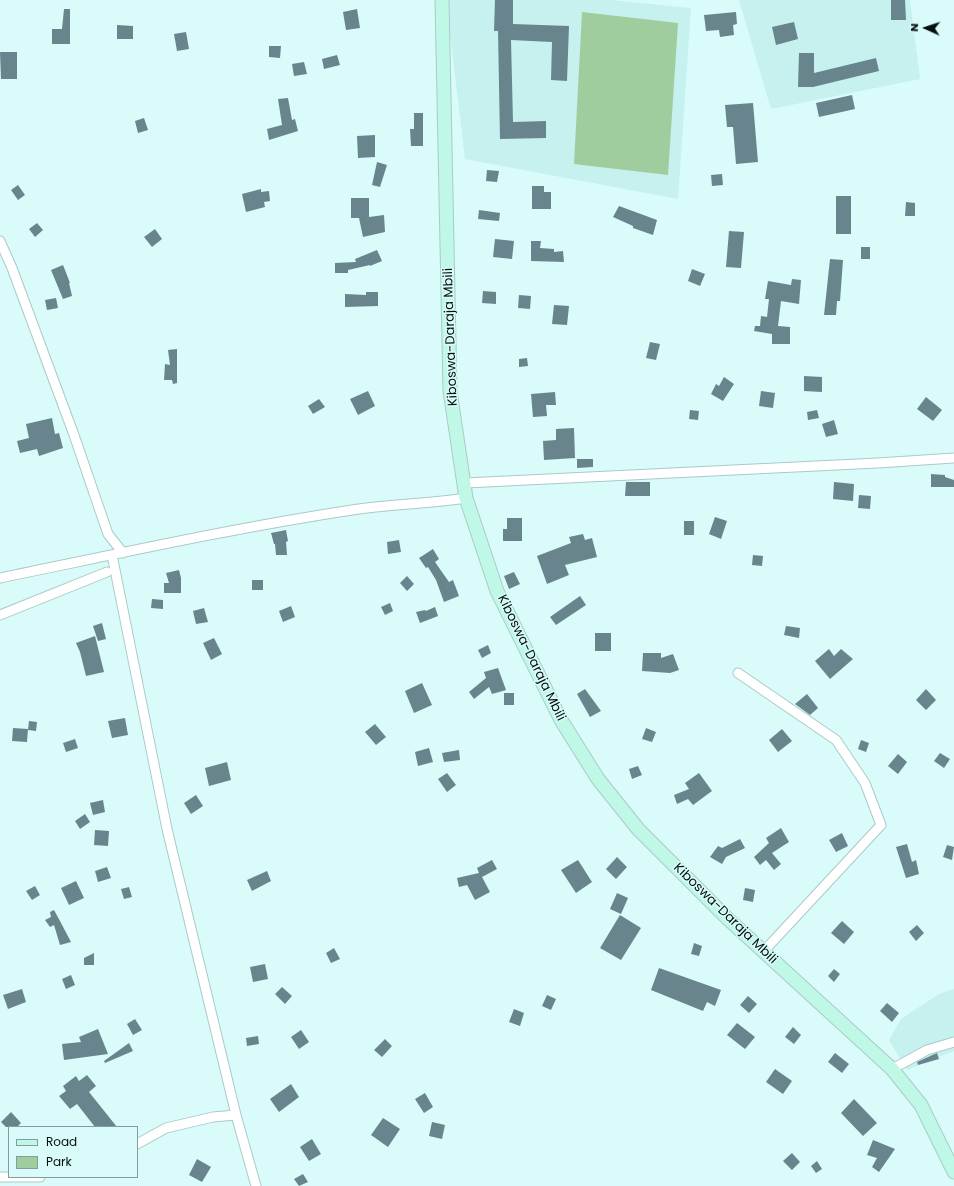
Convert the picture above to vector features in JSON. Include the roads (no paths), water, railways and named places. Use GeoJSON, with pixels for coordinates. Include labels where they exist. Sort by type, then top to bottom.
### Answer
{"type":"FeatureCollection","features":[{"type":"Feature","properties":{"kind":"main road","name":"Kiboswa-Daraja Mbili"},"geometry":{"type":"LineString","coordinates":[[442,0],[450,391],[466,498],[497,591],[561,720],[598,779],[638,829],[763,952],[892,1070],[921,1105],[954,1172]]}},
{"type":"Feature","properties":{"kind":"street"},"geometry":{"type":"LineString","coordinates":[[0,240],[12,268],[74,435],[108,534],[123,553]]}},
{"type":"Feature","properties":{"kind":"street"},"geometry":{"type":"LineString","coordinates":[[464,483],[954,458]]}},
{"type":"Feature","properties":{"kind":"street"},"geometry":{"type":"LineString","coordinates":[[0,578],[353,509],[433,503],[466,498]]}},
{"type":"Feature","properties":{"kind":"street"},"geometry":{"type":"LineString","coordinates":[[112,555],[167,829],[236,1115],[256,1186]]}},
{"type":"Feature","properties":{"kind":"street"},"geometry":{"type":"LineString","coordinates":[[0,615],[107,572]]}},
{"type":"Feature","properties":{"kind":"street"},"geometry":{"type":"LineString","coordinates":[[738,673],[836,740],[866,784],[882,825],[763,952]]}},
{"type":"Feature","properties":{"kind":"street"},"geometry":{"type":"LineString","coordinates":[[892,1070],[927,1050],[954,1042]]}},
{"type":"Feature","properties":{"kind":"street"},"geometry":{"type":"LineString","coordinates":[[138,1143],[166,1128],[213,1117],[236,1115]]}},
{"type":"Feature","properties":{"kind":"street"},"geometry":{"type":"LineString","coordinates":[[936,1137],[954,1159]]}}]}
